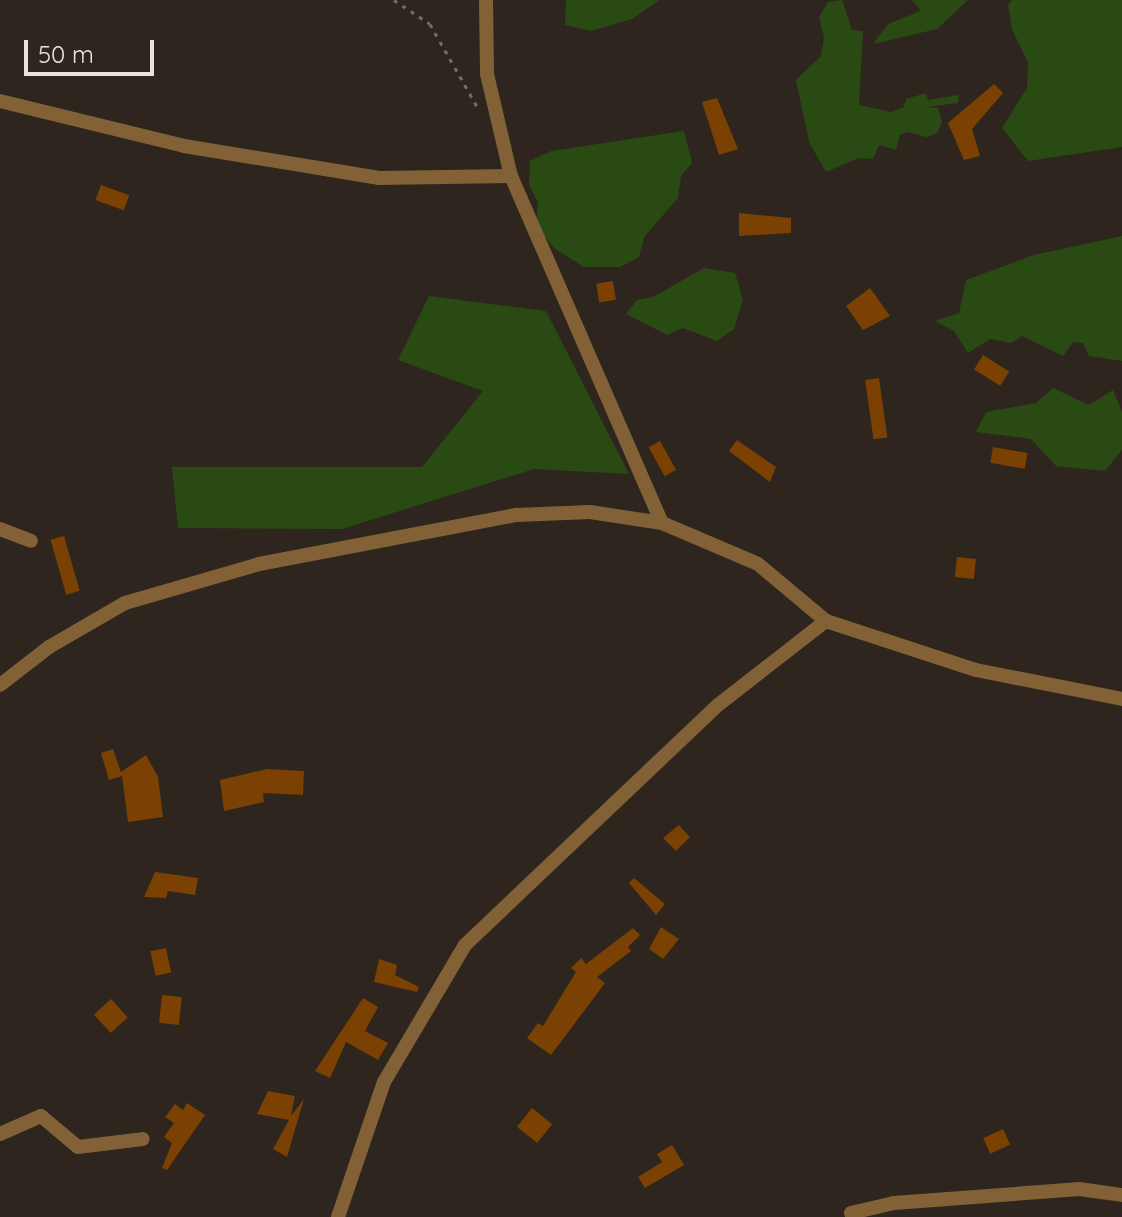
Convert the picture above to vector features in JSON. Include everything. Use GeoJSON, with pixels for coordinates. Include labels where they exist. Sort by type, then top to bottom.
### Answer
{"type":"FeatureCollection","features":[{"type":"Feature","properties":{"kind":"street"},"geometry":{"type":"LineString","coordinates":[[486,0],[487,74],[511,176],[662,523]]}},
{"type":"Feature","properties":{"kind":"street"},"geometry":{"type":"LineString","coordinates":[[0,101],[184,146],[379,178],[511,176]]}},
{"type":"Feature","properties":{"kind":"street"},"geometry":{"type":"LineString","coordinates":[[0,685],[49,647],[125,603],[259,564],[517,515],[590,512],[662,523],[758,564],[826,621],[976,670],[1122,699]]}},
{"type":"Feature","properties":{"kind":"street"},"geometry":{"type":"LineString","coordinates":[[0,529],[31,541]]}},
{"type":"Feature","properties":{"kind":"street"},"geometry":{"type":"LineString","coordinates":[[338,1217],[384,1082],[465,945],[718,705],[826,621]]}},
{"type":"Feature","properties":{"kind":"street"},"geometry":{"type":"LineString","coordinates":[[0,1134],[41,1116],[78,1147],[143,1139]]}},
{"type":"Feature","properties":{"kind":"street"},"geometry":{"type":"LineString","coordinates":[[851,1213],[894,1203],[1079,1189],[1122,1195]]}},
{"type":"Feature","properties":{"kind":"path"},"geometry":{"type":"LineString","coordinates":[[394,0],[430,24],[484,119]]}},
{"type":"Feature","properties":{"kind":"green space"},"geometry":{"type":"Polygon","coordinates":[[[566,0],[659,0],[632,19],[591,31],[565,25],[566,0]]]}},
{"type":"Feature","properties":{"kind":"green space"},"geometry":{"type":"Polygon","coordinates":[[[842,0],[852,30],[863,31],[859,105],[891,112],[904,107],[906,99],[926,93],[928,100],[959,95],[958,103],[926,107],[938,108],[942,122],[937,133],[926,137],[908,132],[900,135],[896,150],[879,145],[873,159],[859,158],[826,172],[809,142],[796,80],[821,56],[824,37],[819,17],[828,2],[842,0]]]}},
{"type":"Feature","properties":{"kind":"green space"},"geometry":{"type":"Polygon","coordinates":[[[912,0],[968,0],[937,29],[873,44],[888,24],[921,11],[912,0]]]}},
{"type":"Feature","properties":{"kind":"green space"},"geometry":{"type":"Polygon","coordinates":[[[1012,0],[1122,0],[1122,147],[1028,161],[1002,128],[1027,88],[1028,63],[1012,29],[1008,5],[1012,0]]]}},
{"type":"Feature","properties":{"kind":"green space"},"geometry":{"type":"Polygon","coordinates":[[[684,131],[692,163],[681,176],[678,198],[644,237],[639,257],[620,267],[584,267],[554,248],[536,226],[538,203],[529,184],[530,161],[551,151],[684,131]]]}},
{"type":"Feature","properties":{"kind":"green space"},"geometry":{"type":"Polygon","coordinates":[[[1122,236],[1122,361],[1089,356],[1083,343],[1073,342],[1063,356],[1022,336],[1011,343],[990,339],[968,353],[954,331],[935,321],[959,313],[966,280],[1034,255],[1122,236]]]}},
{"type":"Feature","properties":{"kind":"green space"},"geometry":{"type":"Polygon","coordinates":[[[704,268],[735,273],[743,300],[734,329],[717,341],[683,328],[667,335],[626,314],[637,300],[653,297],[704,268]]]}},
{"type":"Feature","properties":{"kind":"green space"},"geometry":{"type":"Polygon","coordinates":[[[429,296],[546,311],[629,474],[534,469],[342,529],[178,528],[172,467],[422,467],[483,391],[398,360],[429,296]]]}},
{"type":"Feature","properties":{"kind":"green space"},"geometry":{"type":"Polygon","coordinates":[[[1053,388],[1089,405],[1113,390],[1122,412],[1122,450],[1105,471],[1056,466],[1031,439],[976,432],[986,412],[1036,403],[1053,388]]]}},
{"type":"Feature","properties":{"kind":"building"},"geometry":{"type":"Polygon","coordinates":[[[994,84],[1003,93],[972,129],[980,156],[964,160],[948,123],[994,84]]]}},
{"type":"Feature","properties":{"kind":"building"},"geometry":{"type":"Polygon","coordinates":[[[717,98],[738,149],[719,155],[702,102],[717,98]]]}},
{"type":"Feature","properties":{"kind":"building"},"geometry":{"type":"Polygon","coordinates":[[[101,185],[129,195],[124,210],[96,200],[101,185]]]}},
{"type":"Feature","properties":{"kind":"building"},"geometry":{"type":"Polygon","coordinates":[[[739,213],[791,218],[791,233],[739,236],[739,213]]]}},
{"type":"Feature","properties":{"kind":"building"},"geometry":{"type":"Polygon","coordinates":[[[613,281],[616,300],[599,302],[596,284],[613,281]]]}},
{"type":"Feature","properties":{"kind":"building"},"geometry":{"type":"Polygon","coordinates":[[[870,288],[890,316],[863,330],[846,306],[870,288]]]}},
{"type":"Feature","properties":{"kind":"building"},"geometry":{"type":"Polygon","coordinates":[[[983,355],[1009,371],[1000,386],[974,369],[983,355]]]}},
{"type":"Feature","properties":{"kind":"building"},"geometry":{"type":"Polygon","coordinates":[[[879,378],[887,437],[873,439],[865,380],[879,378]]]}},
{"type":"Feature","properties":{"kind":"building"},"geometry":{"type":"Polygon","coordinates":[[[737,440],[776,467],[770,482],[729,451],[737,440]]]}},
{"type":"Feature","properties":{"kind":"building"},"geometry":{"type":"Polygon","coordinates":[[[660,441],[676,470],[665,476],[649,447],[660,441]]]}},
{"type":"Feature","properties":{"kind":"building"},"geometry":{"type":"Polygon","coordinates":[[[993,447],[1027,453],[1025,469],[990,463],[993,447]]]}},
{"type":"Feature","properties":{"kind":"building"},"geometry":{"type":"Polygon","coordinates":[[[64,536],[80,591],[66,595],[51,540],[64,536]]]}},
{"type":"Feature","properties":{"kind":"building"},"geometry":{"type":"Polygon","coordinates":[[[957,557],[976,559],[974,579],[955,577],[957,557]]]}},
{"type":"Feature","properties":{"kind":"building"},"geometry":{"type":"Polygon","coordinates":[[[113,749],[121,772],[146,755],[158,777],[163,817],[128,822],[122,776],[109,780],[101,753],[113,749]]]}},
{"type":"Feature","properties":{"kind":"building"},"geometry":{"type":"Polygon","coordinates":[[[267,769],[304,771],[303,795],[263,793],[264,802],[224,811],[220,780],[267,769]]]}},
{"type":"Feature","properties":{"kind":"building"},"geometry":{"type":"Polygon","coordinates":[[[679,825],[690,837],[676,851],[663,838],[679,825]]]}},
{"type":"Feature","properties":{"kind":"building"},"geometry":{"type":"Polygon","coordinates":[[[155,872],[198,878],[195,895],[168,891],[166,898],[144,897],[155,872]]]}},
{"type":"Feature","properties":{"kind":"building"},"geometry":{"type":"Polygon","coordinates":[[[634,878],[665,904],[656,915],[629,883],[634,878]]]}},
{"type":"Feature","properties":{"kind":"building"},"geometry":{"type":"Polygon","coordinates":[[[661,927],[679,939],[663,959],[649,949],[661,927]]]}},
{"type":"Feature","properties":{"kind":"building"},"geometry":{"type":"Polygon","coordinates":[[[633,928],[640,935],[628,947],[631,951],[597,977],[605,983],[551,1055],[527,1038],[538,1023],[543,1026],[576,972],[571,968],[581,958],[586,964],[633,928]]]}},
{"type":"Feature","properties":{"kind":"building"},"geometry":{"type":"Polygon","coordinates":[[[166,948],[171,972],[156,976],[150,951],[166,948]]]}},
{"type":"Feature","properties":{"kind":"building"},"geometry":{"type":"Polygon","coordinates":[[[379,959],[397,965],[395,975],[419,987],[417,992],[374,982],[379,959]]]}},
{"type":"Feature","properties":{"kind":"building"},"geometry":{"type":"Polygon","coordinates":[[[162,995],[182,997],[179,1025],[159,1023],[162,995]]]}},
{"type":"Feature","properties":{"kind":"building"},"geometry":{"type":"Polygon","coordinates":[[[363,998],[378,1007],[365,1031],[388,1043],[378,1060],[346,1042],[330,1078],[315,1071],[363,998]]]}},
{"type":"Feature","properties":{"kind":"building"},"geometry":{"type":"Polygon","coordinates":[[[111,999],[128,1018],[111,1033],[94,1014],[111,999]]]}},
{"type":"Feature","properties":{"kind":"building"},"geometry":{"type":"Polygon","coordinates":[[[268,1091],[295,1096],[291,1116],[304,1099],[287,1157],[273,1149],[289,1120],[257,1114],[268,1091]]]}},
{"type":"Feature","properties":{"kind":"building"},"geometry":{"type":"Polygon","coordinates":[[[187,1103],[205,1115],[167,1170],[162,1168],[172,1143],[164,1137],[174,1123],[165,1117],[175,1104],[183,1110],[187,1103]]]}},
{"type":"Feature","properties":{"kind":"building"},"geometry":{"type":"Polygon","coordinates":[[[532,1108],[552,1124],[537,1143],[517,1127],[532,1108]]]}},
{"type":"Feature","properties":{"kind":"building"},"geometry":{"type":"Polygon","coordinates":[[[1003,1129],[1010,1144],[990,1154],[983,1138],[1003,1129]]]}},
{"type":"Feature","properties":{"kind":"building"},"geometry":{"type":"Polygon","coordinates":[[[672,1145],[684,1165],[645,1188],[638,1177],[662,1162],[657,1154],[672,1145]]]}}]}
